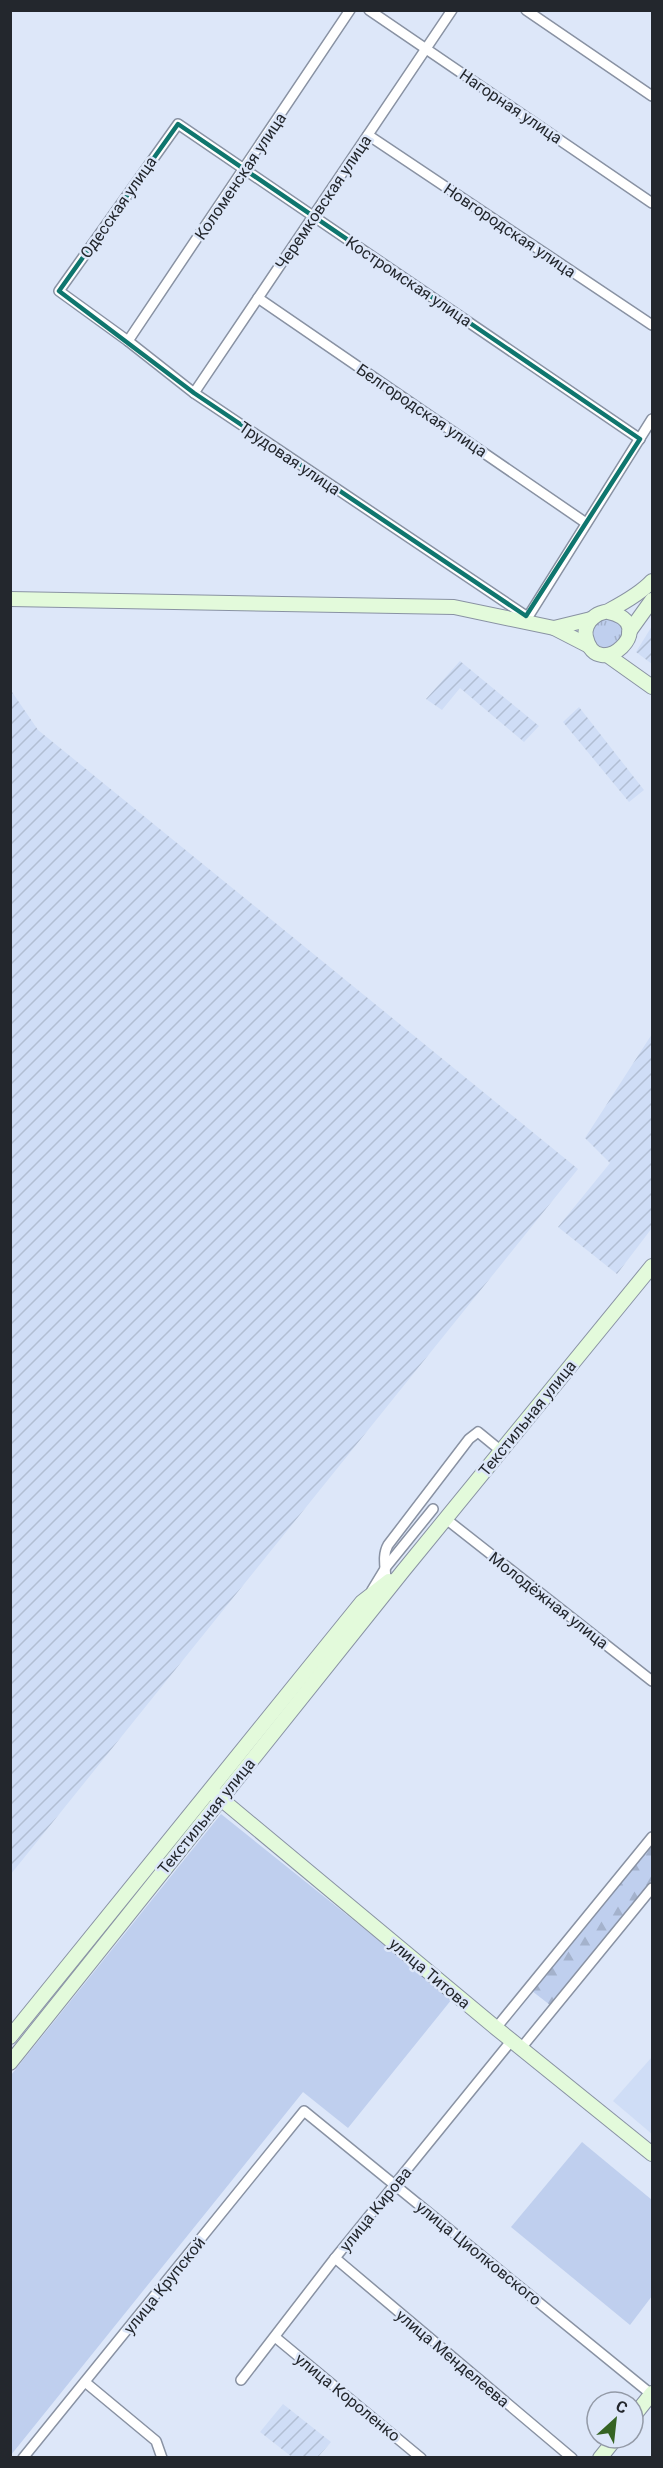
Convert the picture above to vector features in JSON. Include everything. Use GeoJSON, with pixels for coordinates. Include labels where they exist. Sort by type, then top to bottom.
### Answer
{"type":"FeatureCollection","features":[{"type":"Feature","properties":{"kind":"main road"},"geometry":{"type":"LineString","coordinates":[[554,628],[591,619],[598,614],[608,612],[646,588],[652,581]]}},
{"type":"Feature","properties":{"kind":"main road"},"geometry":{"type":"LineString","coordinates":[[10,600],[454,607],[526,619],[554,628],[589,646],[599,654],[607,655],[617,653],[652,600]]}},
{"type":"Feature","properties":{"kind":"main road"},"geometry":{"type":"LineString","coordinates":[[608,612],[621,616],[628,626],[633,674]]}},
{"type":"Feature","properties":{"kind":"main road"},"geometry":{"type":"LineString","coordinates":[[589,646],[586,630],[591,619]]}},
{"type":"Feature","properties":{"kind":"main road"},"geometry":{"type":"LineString","coordinates":[[607,655],[652,687]]}},
{"type":"Feature","properties":{"kind":"main road","name":"Текстильная улица"},"geometry":{"type":"LineString","coordinates":[[10,2063],[220,1798],[375,1596],[403,1571],[652,1266]]}},
{"type":"Feature","properties":{"kind":"main road","name":"Текстильная улица"},"geometry":{"type":"LineString","coordinates":[[10,2037],[209,1789],[386,1583],[403,1571]]}},
{"type":"Feature","properties":{"kind":"main road","name":"улица Титова"},"geometry":{"type":"LineString","coordinates":[[209,1789],[496,2028],[652,2154]]}},
{"type":"Feature","properties":{"kind":"street","name":"Коломенская улица"},"geometry":{"type":"LineString","coordinates":[[128,341],[350,10]]}},
{"type":"Feature","properties":{"kind":"street","name":"Нагорная улица"},"geometry":{"type":"LineString","coordinates":[[369,10],[652,203]]}},
{"type":"Feature","properties":{"kind":"street","name":"Черемковская улица"},"geometry":{"type":"LineString","coordinates":[[194,393],[452,10]]}},
{"type":"Feature","properties":{"kind":"street"},"geometry":{"type":"LineString","coordinates":[[526,10],[652,96]]}},
{"type":"Feature","properties":{"kind":"street","name":"Костромская улица"},"geometry":{"type":"LineString","coordinates":[[178,124],[640,439]]}},
{"type":"Feature","properties":{"kind":"street","name":"Одесская улица"},"geometry":{"type":"LineString","coordinates":[[59,291],[178,124]]}},
{"type":"Feature","properties":{"kind":"street","name":"Новгородская улица"},"geometry":{"type":"LineString","coordinates":[[368,135],[652,325]]}},
{"type":"Feature","properties":{"kind":"street","name":"Трудовая улица"},"geometry":{"type":"LineString","coordinates":[[59,291],[194,393],[526,619]]}},
{"type":"Feature","properties":{"kind":"street","name":"Белгородская улица"},"geometry":{"type":"LineString","coordinates":[[258,298],[586,523]]}},
{"type":"Feature","properties":{"kind":"street"},"geometry":{"type":"LineString","coordinates":[[526,619],[652,419]]}},
{"type":"Feature","properties":{"kind":"street"},"geometry":{"type":"LineString","coordinates":[[386,1583],[383,1553],[465,1444],[478,1432],[500,1450]]}},
{"type":"Feature","properties":{"kind":"street"},"geometry":{"type":"LineString","coordinates":[[375,1596],[386,1567],[433,1509]]}},
{"type":"Feature","properties":{"kind":"street","name":"Молодёжная улица"},"geometry":{"type":"LineString","coordinates":[[446,1519],[652,1681]]}},
{"type":"Feature","properties":{"kind":"street"},"geometry":{"type":"LineString","coordinates":[[496,2028],[652,1837]]}},
{"type":"Feature","properties":{"kind":"street","name":"улица Кирова"},"geometry":{"type":"LineString","coordinates":[[241,2380],[335,2258],[395,2185],[652,1888]]}},
{"type":"Feature","properties":{"kind":"street","name":"улица Циолковского"},"geometry":{"type":"LineString","coordinates":[[304,2111],[652,2394]]}},
{"type":"Feature","properties":{"kind":"street","name":"улица Крупской"},"geometry":{"type":"LineString","coordinates":[[23,2457],[304,2111]]}},
{"type":"Feature","properties":{"kind":"street","name":"улица Менделеева"},"geometry":{"type":"LineString","coordinates":[[335,2258],[572,2457]]}},
{"type":"Feature","properties":{"kind":"street","name":"улица Короленко"},"geometry":{"type":"LineString","coordinates":[[274,2337],[421,2457]]}},
{"type":"Feature","properties":{"kind":"street"},"geometry":{"type":"LineString","coordinates":[[85,2382],[156,2441],[162,2457]]}},
{"type":"Feature","properties":{"kind":"highlighted area"},"geometry":{"type":"Polygon","coordinates":[[[178,124],[640,439],[526,616],[194,393],[59,291],[178,124]]]}},
{"type":"Feature","properties":{"kind":"shaded area"},"geometry":{"type":"Polygon","coordinates":[[[652,626],[652,664],[636,652],[652,626]]]}},
{"type":"Feature","properties":{"kind":"shaded area"},"geometry":{"type":"Polygon","coordinates":[[[460,661],[539,726],[524,742],[460,688],[442,710],[426,699],[460,661]]]}},
{"type":"Feature","properties":{"kind":"shaded area"},"geometry":{"type":"Polygon","coordinates":[[[10,689],[38,730],[578,1169],[11,1874],[10,689]]]}},
{"type":"Feature","properties":{"kind":"shaded area"},"geometry":{"type":"Polygon","coordinates":[[[579,707],[644,790],[629,802],[563,722],[579,707]]]}},
{"type":"Feature","properties":{"kind":"shaded area"},"geometry":{"type":"Polygon","coordinates":[[[652,1034],[652,1228],[617,1274],[558,1227],[610,1163],[585,1138],[652,1034]]]}},
{"type":"Feature","properties":{"kind":"shaded area"},"geometry":{"type":"Polygon","coordinates":[[[652,2057],[652,2134],[613,2101],[652,2057]]]}},
{"type":"Feature","properties":{"kind":"shaded area"},"geometry":{"type":"Polygon","coordinates":[[[283,2404],[331,2442],[318,2457],[292,2457],[260,2432],[283,2404]]]}},
{"type":"Feature","properties":{"kind":"green space"},"geometry":{"type":"Polygon","coordinates":[[[607,618],[613,619],[621,627],[621,639],[613,647],[607,648],[601,647],[593,639],[592,633],[593,627],[601,619],[607,618]]]}},
{"type":"Feature","properties":{"kind":"green space"},"geometry":{"type":"Polygon","coordinates":[[[221,1814],[452,1999],[348,2128],[303,2092],[11,2455],[11,2075],[221,1814]]]}},
{"type":"Feature","properties":{"kind":"green space"},"geometry":{"type":"Polygon","coordinates":[[[652,1844],[652,1880],[550,2005],[532,1991],[652,1844]]]}},
{"type":"Feature","properties":{"kind":"green space"},"geometry":{"type":"Polygon","coordinates":[[[582,2142],[652,2200],[652,2296],[630,2325],[511,2227],[582,2142]]]}}]}
